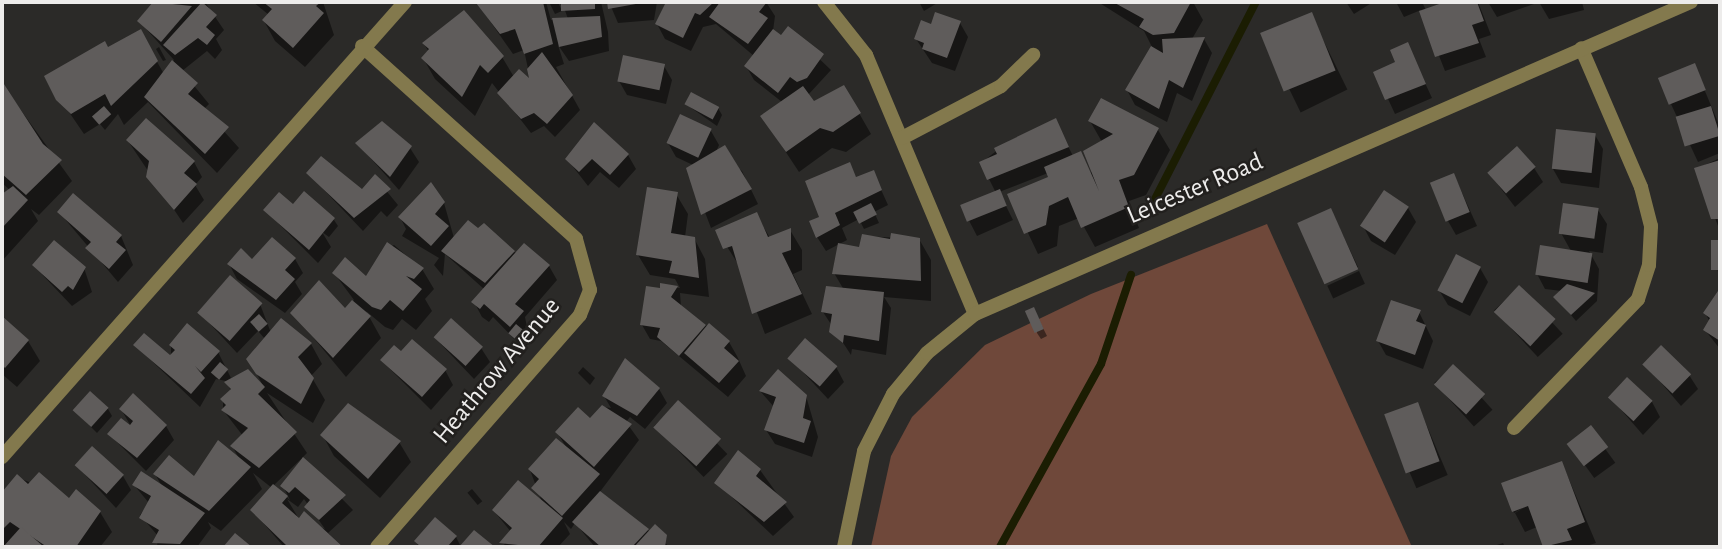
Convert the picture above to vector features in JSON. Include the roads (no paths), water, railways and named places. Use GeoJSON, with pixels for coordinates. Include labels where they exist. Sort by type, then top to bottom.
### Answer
{"type":"FeatureCollection","features":[{"type":"Feature","properties":{"kind":"street"},"geometry":{"type":"LineString","coordinates":[[2,457],[362,46],[405,2]]}},
{"type":"Feature","properties":{"kind":"street"},"geometry":{"type":"LineString","coordinates":[[824,2],[866,55],[975,314]]}},
{"type":"Feature","properties":{"kind":"street","name":"Leicester Road"},"geometry":{"type":"LineString","coordinates":[[844,547],[864,451],[893,394],[927,353],[975,314],[1691,2]]}},
{"type":"Feature","properties":{"kind":"street","name":"Heathrow Avenue"},"geometry":{"type":"LineString","coordinates":[[362,46],[576,239],[590,290],[580,315],[377,547]]}},
{"type":"Feature","properties":{"kind":"street"},"geometry":{"type":"LineString","coordinates":[[1514,428],[1638,299],[1649,265],[1651,226],[1642,187],[1581,48]]}},
{"type":"Feature","properties":{"kind":"street"},"geometry":{"type":"LineString","coordinates":[[902,138],[1001,86],[1033,55]]}},
{"type":"Feature","properties":{"kind":"waterway"},"geometry":{"type":"LineString","coordinates":[[1155,199],[1256,2]]}},
{"type":"Feature","properties":{"kind":"waterway"},"geometry":{"type":"LineString","coordinates":[[1000,547],[1101,364],[1131,275]]}}]}
